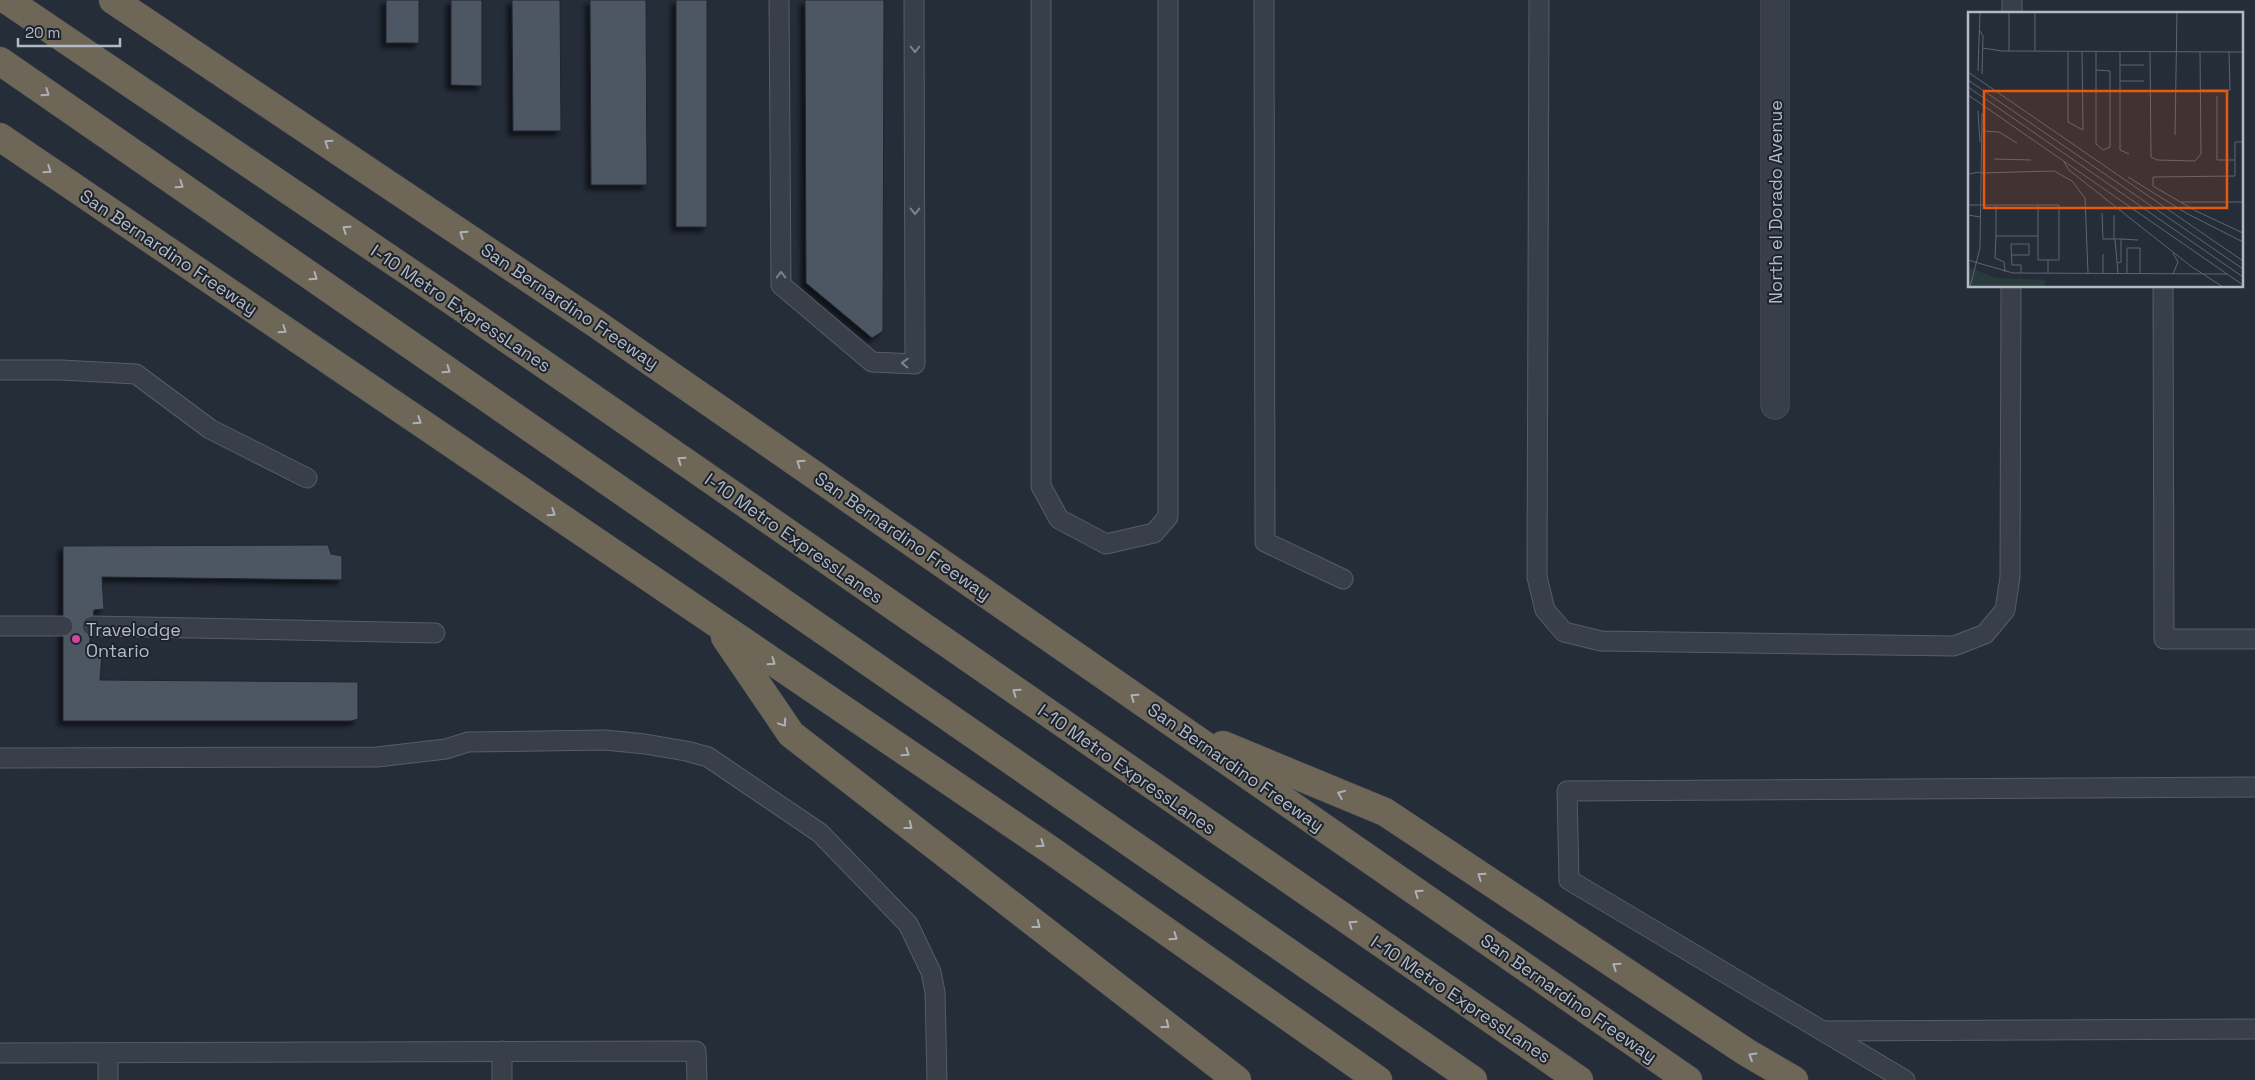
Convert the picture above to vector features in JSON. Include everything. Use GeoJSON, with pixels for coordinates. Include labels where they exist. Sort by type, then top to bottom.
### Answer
{"type":"FeatureCollection","features":[{"type":"Feature","properties":{"kind":"highway","name":"I-10 Metro ExpressLanes"},"geometry":{"type":"LineString","coordinates":[[7,0],[460,307],[1580,1080]]}},
{"type":"Feature","properties":{"kind":"highway","name":"San Bernardino Freeway"},"geometry":{"type":"LineString","coordinates":[[113,0],[595,323],[911,540],[1174,725],[1688,1080]]}},
{"type":"Feature","properties":{"kind":"highway"},"geometry":{"type":"LineString","coordinates":[[3,63],[1473,1080]]}},
{"type":"Feature","properties":{"kind":"highway","name":"San Bernardino Freeway"},"geometry":{"type":"LineString","coordinates":[[4,140],[1052,851],[1378,1080]]}},
{"type":"Feature","properties":{"kind":"highway"},"geometry":{"type":"LineString","coordinates":[[717,625],[791,734],[1237,1080]]}},
{"type":"Feature","properties":{"kind":"highway"},"geometry":{"type":"LineString","coordinates":[[1174,725],[1384,812],[1746,1052],[1794,1080]]}},
{"type":"Feature","properties":{"kind":"street","name":"North el Dorado Avenue"},"geometry":{"type":"LineString","coordinates":[[1776,0],[1776,405]]}},
{"type":"Feature","properties":{"kind":"lane"},"geometry":{"type":"LineString","coordinates":[[779,0],[781,285],[872,362],[916,364],[914,0]]}},
{"type":"Feature","properties":{"kind":"lane"},"geometry":{"type":"LineString","coordinates":[[1041,0],[1041,486],[1059,519],[1106,544],[1154,533],[1168,518],[1168,0]]}},
{"type":"Feature","properties":{"kind":"lane"},"geometry":{"type":"LineString","coordinates":[[1264,0],[1265,542],[1343,579]]}},
{"type":"Feature","properties":{"kind":"lane"},"geometry":{"type":"LineString","coordinates":[[1539,0],[1537,578],[1545,610],[1564,632],[1601,641],[1954,646],[1986,634],[2005,610],[2010,578],[2011,288]]}},
{"type":"Feature","properties":{"kind":"lane"},"geometry":{"type":"LineString","coordinates":[[2163,288],[2164,639],[2255,639]]}},
{"type":"Feature","properties":{"kind":"lane"},"geometry":{"type":"LineString","coordinates":[[0,370],[62,370],[136,374],[210,429],[306,478]]}},
{"type":"Feature","properties":{"kind":"lane"},"geometry":{"type":"LineString","coordinates":[[0,626],[62,626]]}},
{"type":"Feature","properties":{"kind":"lane"},"geometry":{"type":"LineString","coordinates":[[92,626],[435,633]]}},
{"type":"Feature","properties":{"kind":"lane"},"geometry":{"type":"LineString","coordinates":[[0,758],[377,758],[446,749],[468,742],[595,740],[645,744],[708,757],[820,833],[908,924],[930,972],[935,992],[937,1080]]}},
{"type":"Feature","properties":{"kind":"lane"},"geometry":{"type":"LineString","coordinates":[[1905,1080],[1569,880],[1567,791],[2255,787]]}},
{"type":"Feature","properties":{"kind":"lane"},"geometry":{"type":"LineString","coordinates":[[1822,1031],[2255,1029]]}},
{"type":"Feature","properties":{"kind":"lane"},"geometry":{"type":"LineString","coordinates":[[502,1051],[502,1080]]}},
{"type":"Feature","properties":{"kind":"lane"},"geometry":{"type":"LineString","coordinates":[[0,1053],[696,1051],[696,1080]]}},
{"type":"Feature","properties":{"kind":"lane"},"geometry":{"type":"LineString","coordinates":[[108,1053],[108,1080]]}},
{"type":"Feature","properties":{"kind":"building"},"geometry":{"type":"Polygon","coordinates":[[[386,0],[419,0],[419,43],[386,43],[386,0]]]}},
{"type":"Feature","properties":{"kind":"building"},"geometry":{"type":"Polygon","coordinates":[[[451,0],[482,0],[482,86],[451,85],[451,0]]]}},
{"type":"Feature","properties":{"kind":"building"},"geometry":{"type":"Polygon","coordinates":[[[512,0],[560,0],[561,131],[513,131],[512,0]]]}},
{"type":"Feature","properties":{"kind":"building"},"geometry":{"type":"Polygon","coordinates":[[[590,0],[646,0],[647,185],[591,185],[590,0]]]}},
{"type":"Feature","properties":{"kind":"building"},"geometry":{"type":"Polygon","coordinates":[[[676,0],[707,0],[707,227],[676,227],[676,0]]]}},
{"type":"Feature","properties":{"kind":"building"},"geometry":{"type":"Polygon","coordinates":[[[805,0],[884,0],[883,331],[872,338],[806,283],[805,0]]]}},
{"type":"Feature","properties":{"kind":"building","name":"Travelodge Ontario"},"geometry":{"type":"Polygon","coordinates":[[[328,545],[331,554],[342,556],[342,580],[102,577],[104,609],[94,610],[88,654],[102,653],[100,680],[358,682],[358,719],[351,721],[63,721],[63,546],[328,545]]]}},
{"type":"Feature","properties":{"kind":"place","name":"Travelodge Ontario"},"geometry":{"type":"Point","coordinates":[76,639]}}]}
